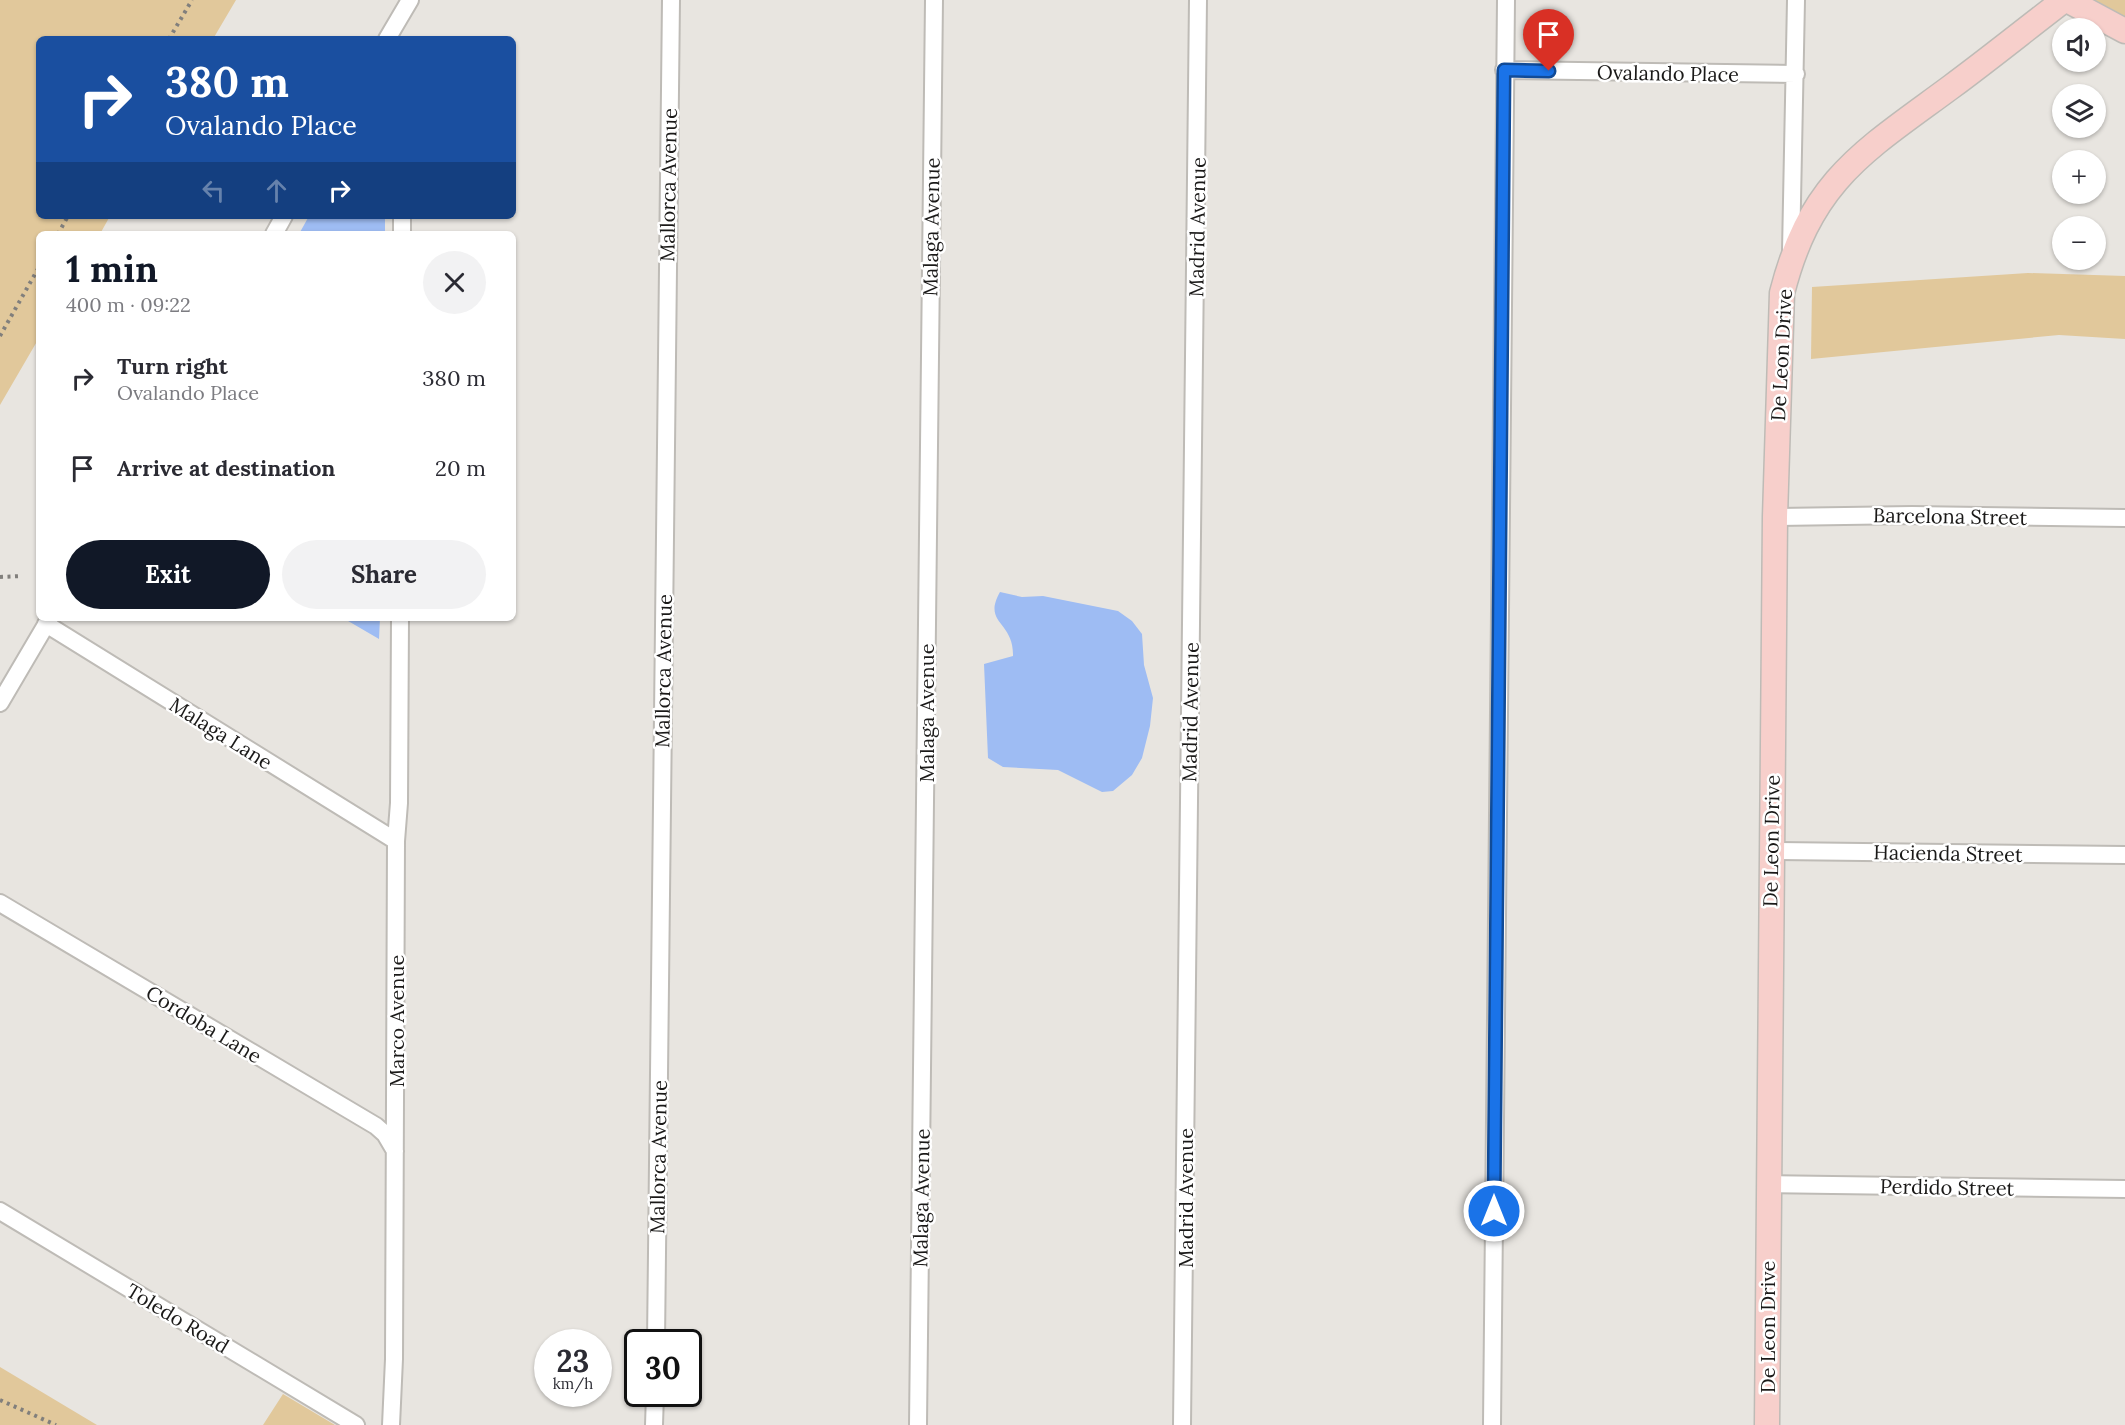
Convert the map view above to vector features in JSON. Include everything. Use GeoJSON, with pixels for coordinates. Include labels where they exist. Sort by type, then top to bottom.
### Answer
{"type":"FeatureCollection","features":[{"type":"Feature","properties":{"kind":"street","name":"Mallorca Avenue"},"geometry":{"type":"LineString","coordinates":[[656,1329],[671,0]]}},
{"type":"Feature","properties":{"kind":"street","name":"Malaga Avenue"},"geometry":{"type":"LineString","coordinates":[[918,1425],[934,0]]}},
{"type":"Feature","properties":{"kind":"street","name":"Madrid Avenue"},"geometry":{"type":"LineString","coordinates":[[1182,1425],[1198,0]]}},
{"type":"Feature","properties":{"kind":"street"},"geometry":{"type":"LineString","coordinates":[[1492,1425],[1506,0]]}},
{"type":"Feature","properties":{"kind":"street","name":"De Leon Drive"},"geometry":{"type":"LineString","coordinates":[[1791,258],[1796,0]]}},
{"type":"Feature","properties":{"kind":"street"},"geometry":{"type":"LineString","coordinates":[[2065,0],[2125,31]]}},
{"type":"Feature","properties":{"kind":"street","name":"De Leon Drive"},"geometry":{"type":"LineString","coordinates":[[1767,1425],[1770,851],[1779,327],[1782,293],[1791,258],[1804,227],[1819,202],[1854,159],[2065,0]]}},
{"type":"Feature","properties":{"kind":"street"},"geometry":{"type":"LineString","coordinates":[[389,36],[406,6]]}},
{"type":"Feature","properties":{"kind":"street"},"geometry":{"type":"LineString","coordinates":[[403,36],[406,6]]}},
{"type":"Feature","properties":{"kind":"street","name":"Ovalando Place"},"geometry":{"type":"LineString","coordinates":[[1504,70],[1796,74]]}},
{"type":"Feature","properties":{"kind":"street","name":"Barcelona Street"},"geometry":{"type":"LineString","coordinates":[[1775,517],[1912,515],[2125,519]]}},
{"type":"Feature","properties":{"kind":"street"},"geometry":{"type":"LineString","coordinates":[[0,703],[48,621]]}},
{"type":"Feature","properties":{"kind":"street","name":"Malaga Lane"},"geometry":{"type":"LineString","coordinates":[[48,621],[396,841]]}},
{"type":"Feature","properties":{"kind":"street","name":"Marco Avenue"},"geometry":{"type":"LineString","coordinates":[[391,1425],[396,1155],[396,841],[399,803],[400,621]]}},
{"type":"Feature","properties":{"kind":"street","name":"Hacienda Street"},"geometry":{"type":"LineString","coordinates":[[1770,851],[2125,855]]}},
{"type":"Feature","properties":{"kind":"street","name":"Cordoba Lane"},"geometry":{"type":"LineString","coordinates":[[0,903],[376,1126],[391,1143],[396,1155]]}},
{"type":"Feature","properties":{"kind":"street","name":"Perdido Street"},"geometry":{"type":"LineString","coordinates":[[1768,1184],[2125,1189]]}},
{"type":"Feature","properties":{"kind":"street","name":"Toledo Road"},"geometry":{"type":"LineString","coordinates":[[0,1211],[356,1425]]}},
{"type":"Feature","properties":{"kind":"street"},"geometry":{"type":"LineString","coordinates":[[654,1425],[655,1407]]}},
{"type":"Feature","properties":{"kind":"path"},"geometry":{"type":"LineString","coordinates":[[171,36],[192,0]]}},
{"type":"Feature","properties":{"kind":"path"},"geometry":{"type":"LineString","coordinates":[[0,336],[36,272]]}},
{"type":"Feature","properties":{"kind":"path"},"geometry":{"type":"LineString","coordinates":[[0,577],[22,576]]}},
{"type":"Feature","properties":{"kind":"path"},"geometry":{"type":"LineString","coordinates":[[0,1400],[56,1425]]}},
{"type":"Feature","properties":{"kind":"shaded area"},"geometry":{"type":"Polygon","coordinates":[[[0,0],[236,0],[215,36],[36,36],[36,219],[108,219],[102,231],[36,231],[36,343],[0,405],[0,0]]]}},
{"type":"Feature","properties":{"kind":"shaded area"},"geometry":{"type":"Polygon","coordinates":[[[2089,0],[2125,0],[2125,19],[2089,0]]]}},
{"type":"Feature","properties":{"kind":"shaded area"},"geometry":{"type":"Polygon","coordinates":[[[2028,273],[2125,276],[2125,339],[2059,335],[1811,359],[1812,287],[2028,273]]]}},
{"type":"Feature","properties":{"kind":"shaded area"},"geometry":{"type":"Polygon","coordinates":[[[0,1367],[97,1425],[0,1425],[0,1367]]]}},
{"type":"Feature","properties":{"kind":"shaded area"},"geometry":{"type":"Polygon","coordinates":[[[283,1394],[335,1425],[263,1425],[283,1394]]]}},
{"type":"Feature","properties":{"kind":"water"},"geometry":{"type":"Polygon","coordinates":[[[307,219],[385,219],[385,231],[301,231],[307,219]]]}},
{"type":"Feature","properties":{"kind":"water"},"geometry":{"type":"Polygon","coordinates":[[[1000,592],[1022,597],[1043,596],[1118,611],[1132,621],[1142,634],[1144,665],[1153,698],[1150,726],[1142,758],[1132,775],[1113,791],[1102,792],[1058,770],[1003,767],[988,758],[984,664],[1013,656],[1009,636],[996,617],[995,603],[1000,592]]]}},
{"type":"Feature","properties":{"kind":"water"},"geometry":{"type":"Polygon","coordinates":[[[348,621],[380,621],[379,639],[348,621]]]}},
{"type":"Feature","properties":{"kind":"route"},"geometry":{"type":"LineString","coordinates":[[1494,1211],[1504,70],[1549,71]]}}]}
